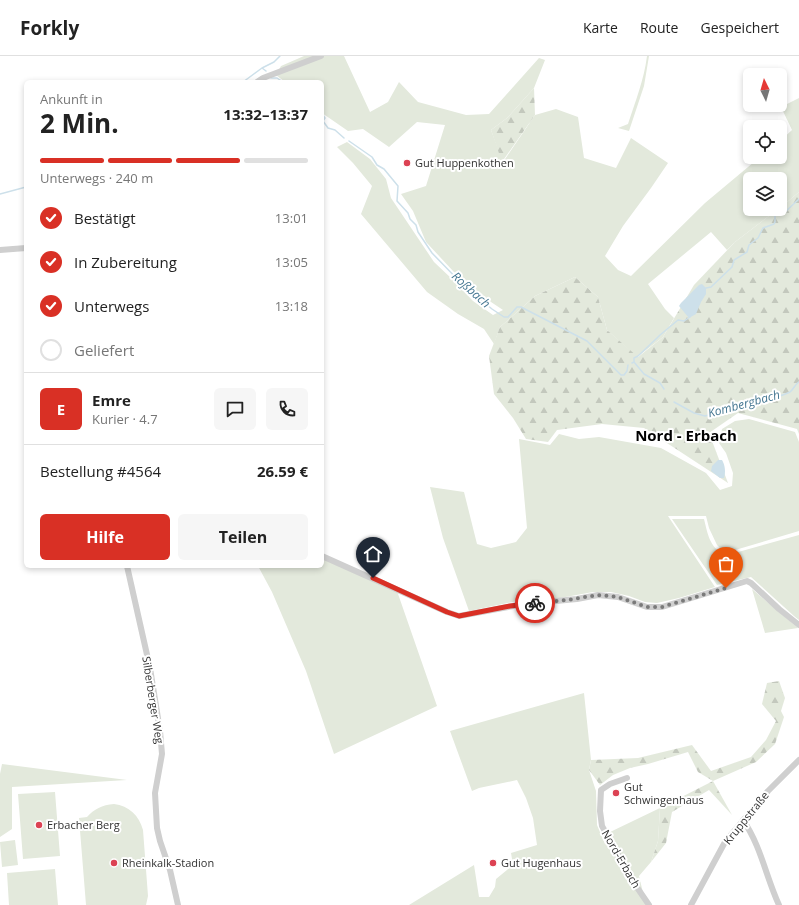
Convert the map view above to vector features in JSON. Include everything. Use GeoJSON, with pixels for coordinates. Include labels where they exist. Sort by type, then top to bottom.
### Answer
{"type":"FeatureCollection","features":[{"type":"Feature","properties":{"kind":"street"},"geometry":{"type":"LineString","coordinates":[[260,80],[320,56]]}},
{"type":"Feature","properties":{"kind":"street"},"geometry":{"type":"LineString","coordinates":[[0,250],[24,248]]}},
{"type":"Feature","properties":{"kind":"street"},"geometry":{"type":"LineString","coordinates":[[324,557],[459,616],[524,604],[567,600],[598,595],[618,597],[647,607],[662,607],[746,581],[751,583],[799,625]]}},
{"type":"Feature","properties":{"kind":"street","name":"Silberberger Weg"},"geometry":{"type":"LineString","coordinates":[[127,568],[150,668],[160,731],[162,754],[155,793],[157,828],[170,870],[178,905]]}},
{"type":"Feature","properties":{"kind":"street","name":"Kruppstraße"},"geometry":{"type":"LineString","coordinates":[[691,905],[729,838],[768,791],[799,760]]}},
{"type":"Feature","properties":{"kind":"street","name":"Nord-Erbach"},"geometry":{"type":"LineString","coordinates":[[627,778],[610,784],[601,790],[600,811],[602,826],[636,886],[649,905]]}},
{"type":"Feature","properties":{"kind":"street"},"geometry":{"type":"LineString","coordinates":[[743,820],[753,835],[779,905]]}},
{"type":"Feature","properties":{"kind":"green space"},"geometry":{"type":"Polygon","coordinates":[[[304,56],[344,56],[370,112],[388,102],[399,82],[418,102],[466,115],[489,114],[539,58],[545,60],[534,88],[507,118],[491,130],[503,162],[535,115],[556,109],[578,117],[584,158],[616,168],[631,138],[668,163],[623,226],[605,256],[618,270],[631,276],[705,203],[752,164],[787,164],[787,135],[792,130],[783,112],[787,112],[787,104],[799,98],[799,192],[787,202],[787,172],[743,172],[743,216],[769,216],[727,250],[711,232],[648,284],[665,309],[674,318],[663,337],[637,357],[607,330],[598,297],[575,277],[535,296],[500,327],[494,344],[484,329],[458,314],[427,292],[361,214],[372,186],[353,163],[337,147],[347,142],[370,159],[386,179],[391,198],[434,262],[473,301],[493,315],[503,310],[479,294],[453,271],[426,242],[413,211],[401,194],[426,186],[445,125],[417,122],[389,147],[363,129],[348,131],[324,114],[324,80],[282,80],[276,75],[281,66],[304,56]]]}},
{"type":"Feature","properties":{"kind":"green space"},"geometry":{"type":"Polygon","coordinates":[[[647,56],[649,56],[644,86],[629,131],[618,128],[628,124],[642,82],[647,56]]]}},
{"type":"Feature","properties":{"kind":"green space"},"geometry":{"type":"Polygon","coordinates":[[[534,88],[535,115],[502,162],[491,130],[507,118],[534,88]]]}},
{"type":"Feature","properties":{"kind":"green space"},"geometry":{"type":"Polygon","coordinates":[[[799,192],[799,434],[797,429],[738,413],[709,433],[728,483],[644,428],[602,424],[557,430],[548,442],[526,439],[513,418],[494,394],[489,356],[500,327],[535,296],[575,277],[598,297],[607,330],[638,357],[663,337],[694,285],[735,242],[769,216],[787,216],[787,202],[799,192]]]}},
{"type":"Feature","properties":{"kind":"green space"},"geometry":{"type":"Polygon","coordinates":[[[749,419],[795,432],[799,442],[799,531],[725,553],[717,545],[709,528],[706,516],[668,516],[715,587],[657,603],[645,602],[629,596],[611,592],[593,592],[560,598],[517,601],[469,611],[443,538],[430,487],[464,492],[477,544],[491,548],[516,542],[527,528],[519,439],[550,445],[559,434],[579,439],[599,437],[661,448],[706,473],[720,490],[732,486],[733,473],[726,453],[719,443],[722,429],[735,421],[749,419]]]}},
{"type":"Feature","properties":{"kind":"green space"},"geometry":{"type":"Polygon","coordinates":[[[672,519],[704,519],[712,544],[724,556],[799,535],[799,620],[751,577],[717,585],[672,519]]]}},
{"type":"Feature","properties":{"kind":"green space"},"geometry":{"type":"Polygon","coordinates":[[[324,558],[397,591],[437,706],[334,754],[306,671],[272,592],[259,568],[324,568],[324,558]]]}},
{"type":"Feature","properties":{"kind":"green space"},"geometry":{"type":"Polygon","coordinates":[[[752,589],[798,628],[765,633],[752,589]]]}},
{"type":"Feature","properties":{"kind":"green space"},"geometry":{"type":"Polygon","coordinates":[[[779,681],[785,698],[781,711],[784,717],[775,744],[756,762],[713,781],[698,772],[688,752],[630,768],[613,775],[600,785],[589,770],[591,760],[638,758],[692,745],[711,771],[751,757],[766,740],[776,721],[762,704],[767,683],[779,681]]]}},
{"type":"Feature","properties":{"kind":"green space"},"geometry":{"type":"Polygon","coordinates":[[[584,693],[591,760],[589,770],[596,791],[597,825],[605,844],[608,833],[660,808],[658,841],[651,862],[639,876],[646,905],[409,905],[474,865],[479,897],[489,897],[495,887],[496,879],[513,865],[511,853],[537,845],[533,818],[526,798],[517,780],[479,788],[472,791],[450,731],[584,693]]]}},
{"type":"Feature","properties":{"kind":"green space"},"geometry":{"type":"Polygon","coordinates":[[[2,764],[127,780],[12,787],[12,829],[0,837],[0,774],[2,764]]]}},
{"type":"Feature","properties":{"kind":"green space"},"geometry":{"type":"Polygon","coordinates":[[[713,781],[732,815],[709,790],[672,812],[666,843],[651,862],[658,841],[660,808],[713,781]]]}},
{"type":"Feature","properties":{"kind":"green space","name":"Erbacher Berg"},"geometry":{"type":"Polygon","coordinates":[[[55,792],[60,856],[23,859],[18,794],[55,792]]]}},
{"type":"Feature","properties":{"kind":"green space","name":"Rheinkalk-Stadion"},"geometry":{"type":"Polygon","coordinates":[[[114,804],[129,809],[133,812],[139,820],[143,830],[148,896],[146,905],[86,905],[79,818],[87,817],[102,806],[114,804]]]}},
{"type":"Feature","properties":{"kind":"green space"},"geometry":{"type":"Polygon","coordinates":[[[15,840],[18,865],[2,867],[0,842],[15,840]]]}},
{"type":"Feature","properties":{"kind":"green space"},"geometry":{"type":"Polygon","coordinates":[[[55,869],[58,905],[9,905],[7,873],[55,869]]]}},
{"type":"Feature","properties":{"kind":"water"},"geometry":{"type":"Polygon","coordinates":[[[702,284],[706,288],[706,294],[696,314],[689,318],[679,306],[699,285],[702,284]]]}},
{"type":"Feature","properties":{"kind":"water"},"geometry":{"type":"Polygon","coordinates":[[[718,460],[722,460],[724,464],[724,478],[720,478],[711,471],[712,466],[718,460]]]}},
{"type":"Feature","properties":{"kind":"waterway","name":"Roßbach"},"geometry":{"type":"LineString","coordinates":[[246,80],[262,68],[274,62],[280,56]]}},
{"type":"Feature","properties":{"kind":"waterway","name":"Roßbach"},"geometry":{"type":"LineString","coordinates":[[262,68],[266,71]]}},
{"type":"Feature","properties":{"kind":"waterway","name":"Roßbach"},"geometry":{"type":"LineString","coordinates":[[271,78],[277,78],[280,80]]}},
{"type":"Feature","properties":{"kind":"waterway","name":"Roßbach"},"geometry":{"type":"LineString","coordinates":[[324,122],[328,128],[335,130],[344,138]]}},
{"type":"Feature","properties":{"kind":"waterway","name":"Roßbach"},"geometry":{"type":"LineString","coordinates":[[349,141],[372,157],[377,165],[384,169],[398,186],[397,201],[408,213],[410,219],[416,225],[418,232],[432,253],[465,287],[492,309],[504,317],[508,317],[517,307],[521,307],[587,341],[621,375],[624,375],[627,371],[628,365]]}},
{"type":"Feature","properties":{"kind":"waterway"},"geometry":{"type":"LineString","coordinates":[[0,194],[24,188]]}},
{"type":"Feature","properties":{"kind":"waterway","name":"Roßbach"},"geometry":{"type":"LineString","coordinates":[[705,289],[711,287],[732,267],[734,260],[747,252],[749,245],[758,238],[763,228],[774,224],[775,215],[785,212],[799,199]]}},
{"type":"Feature","properties":{"kind":"waterway","name":"Roßbach"},"geometry":{"type":"LineString","coordinates":[[632,363],[634,362],[634,358],[678,320],[684,321],[690,317]]}},
{"type":"Feature","properties":{"kind":"waterway","name":"Kombergbach"},"geometry":{"type":"LineString","coordinates":[[634,362],[644,374],[660,383],[664,389]]}},
{"type":"Feature","properties":{"kind":"waterway","name":"Kombergbach"},"geometry":{"type":"LineString","coordinates":[[674,402],[694,413],[705,416],[744,406],[749,401],[756,401],[790,392],[799,382]]}},
{"type":"Feature","properties":{"kind":"way so far"},"geometry":{"type":"LineString","coordinates":[[535,603],[577,599],[598,595],[618,597],[647,607],[662,607],[726,588]]}},
{"type":"Feature","properties":{"kind":"place","name":"Gut Huppenkothen"},"geometry":{"type":"Point","coordinates":[407,163]}},
{"type":"Feature","properties":{"kind":"place","name":"Gut Schwingenhaus"},"geometry":{"type":"Point","coordinates":[616,793]}},
{"type":"Feature","properties":{"kind":"place","name":"Erbacher Berg"},"geometry":{"type":"Point","coordinates":[39,825]}},
{"type":"Feature","properties":{"kind":"place","name":"Rheinkalk-Stadion"},"geometry":{"type":"Point","coordinates":[114,863]}},
{"type":"Feature","properties":{"kind":"place","name":"Gut Hugenhaus"},"geometry":{"type":"Point","coordinates":[493,863]}},
{"type":"Feature","properties":{"kind":"district","name":"Nord - Erbach"},"geometry":{"type":"Point","coordinates":[686,436]}},
{"type":"Feature","properties":{"kind":"route"},"geometry":{"type":"LineString","coordinates":[[373,578],[459,616],[510,606],[535,603]]}}]}
